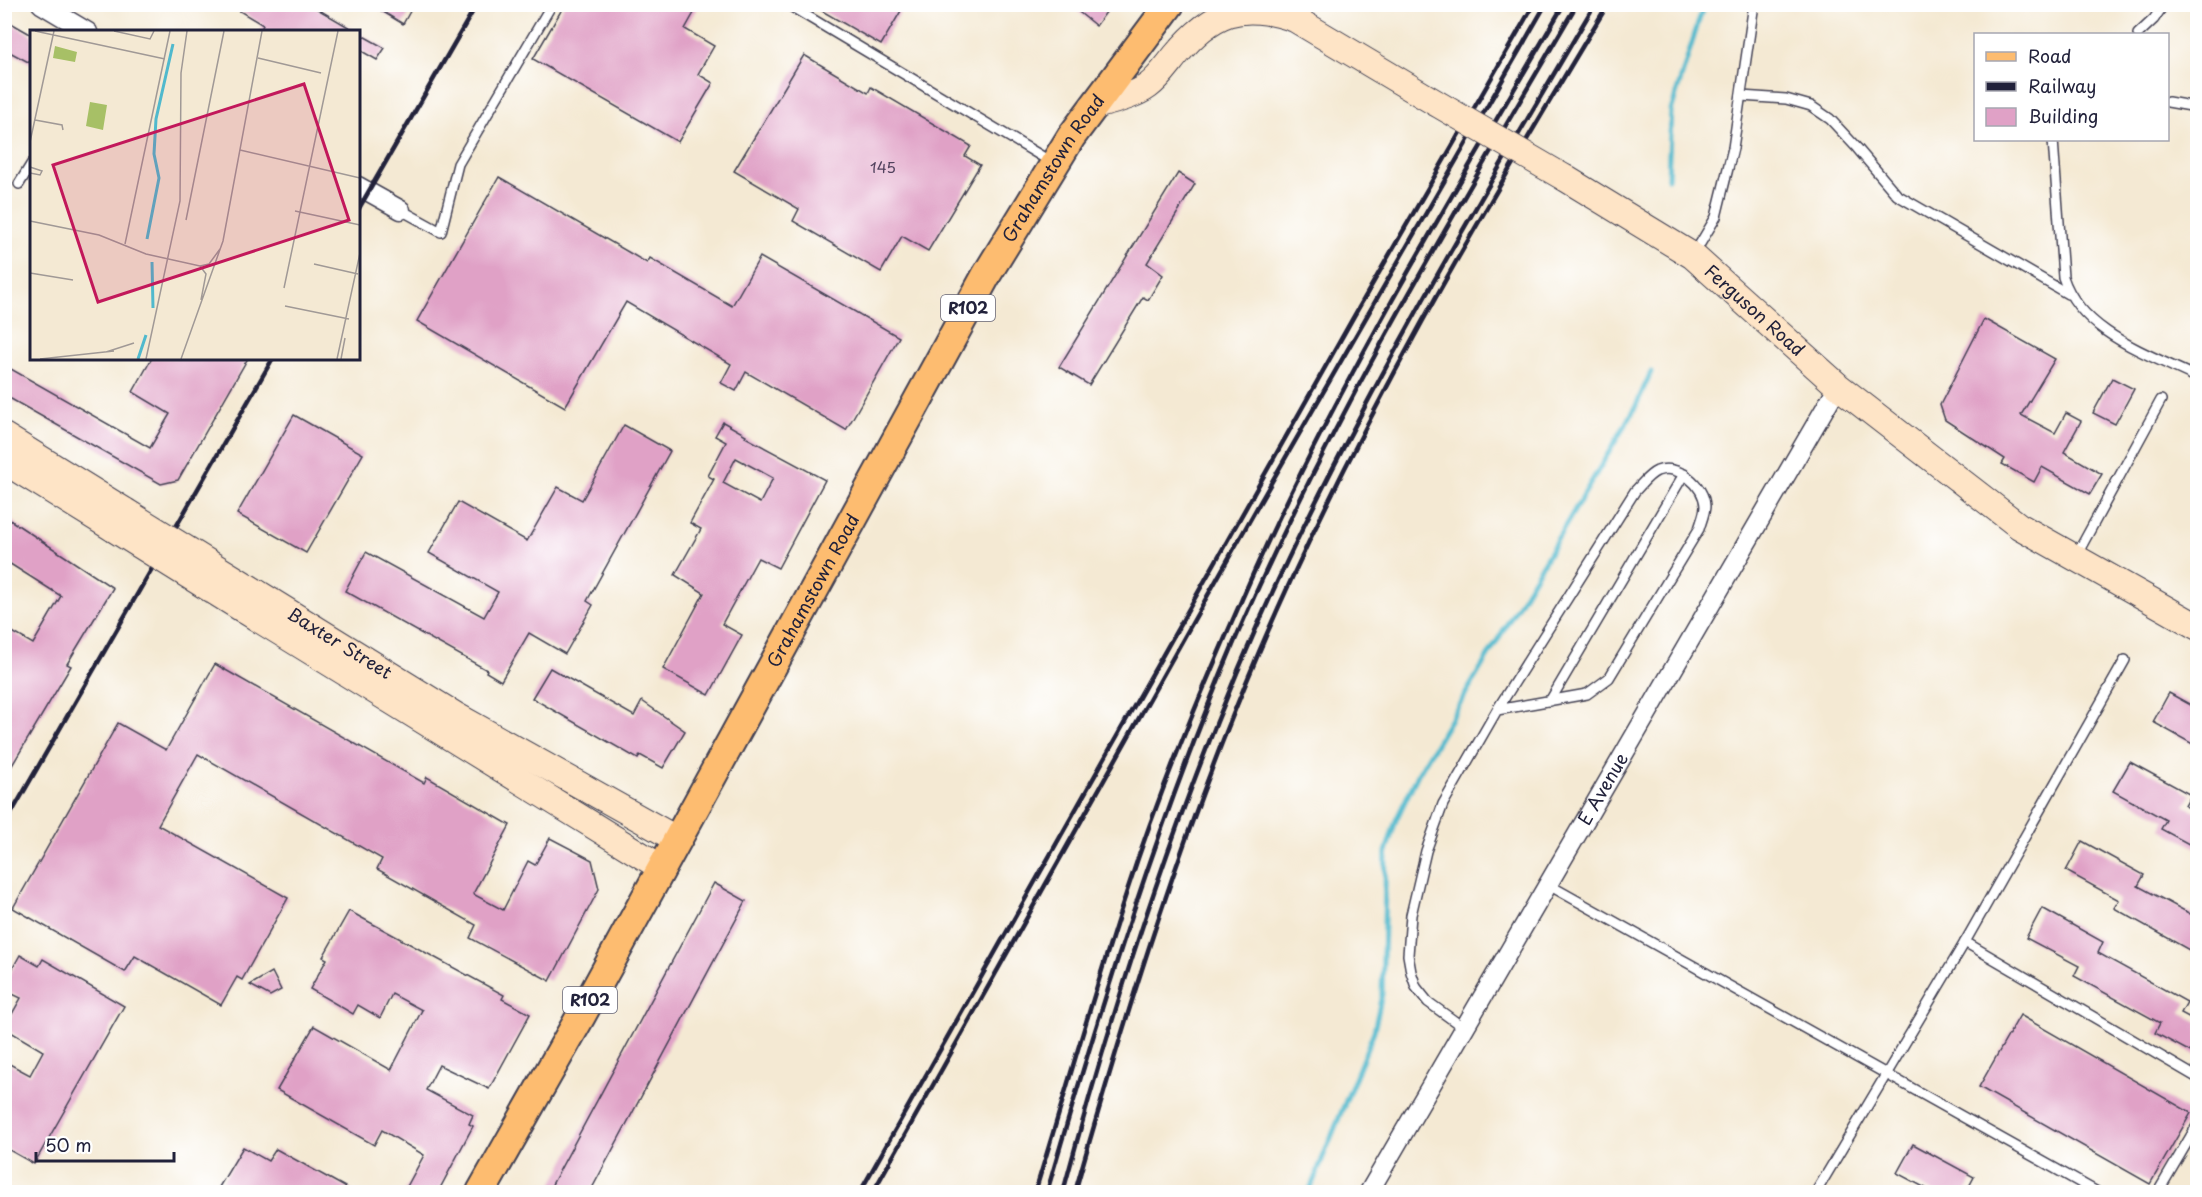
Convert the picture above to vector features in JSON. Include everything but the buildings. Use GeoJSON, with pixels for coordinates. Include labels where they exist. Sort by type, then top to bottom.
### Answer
{"type":"FeatureCollection","features":[{"type":"Feature","properties":{"kind":"main road","name":"Grahamstown Road"},"geometry":{"type":"LineString","coordinates":[[481,1192],[678,840],[956,329],[1054,164],[1092,107],[1170,4]]}},
{"type":"Feature","properties":{"kind":"main road","name":"Ferguson Road"},"geometry":{"type":"LineString","coordinates":[[1092,107],[1148,87],[1201,27],[1221,13],[1247,8],[1287,12],[1693,256],[1838,386],[1993,507],[2019,526],[2198,627]]}},
{"type":"Feature","properties":{"kind":"main road","name":"Baxter Street"},"geometry":{"type":"LineString","coordinates":[[4,436],[120,520],[250,601],[662,868]]}},
{"type":"Feature","properties":{"kind":"main road","name":"Baxter Street"},"geometry":{"type":"LineString","coordinates":[[4,461],[120,520]]}},
{"type":"Feature","properties":{"kind":"main road","name":"Baxter Street"},"geometry":{"type":"LineString","coordinates":[[250,601],[678,840]]}},
{"type":"Feature","properties":{"kind":"street"},"geometry":{"type":"LineString","coordinates":[[42,4],[85,30]]}},
{"type":"Feature","properties":{"kind":"street"},"geometry":{"type":"LineString","coordinates":[[360,187],[401,210]]}},
{"type":"Feature","properties":{"kind":"street","name":"E Avenue"},"geometry":{"type":"LineString","coordinates":[[1370,1192],[1838,386]]}},
{"type":"Feature","properties":{"kind":"lane"},"geometry":{"type":"LineString","coordinates":[[401,210],[441,232],[458,164],[552,4]]}},
{"type":"Feature","properties":{"kind":"lane"},"geometry":{"type":"LineString","coordinates":[[787,4],[1054,164]]}},
{"type":"Feature","properties":{"kind":"lane"},"geometry":{"type":"LineString","coordinates":[[1693,256],[1716,217],[1733,148],[1754,4]]}},
{"type":"Feature","properties":{"kind":"lane"},"geometry":{"type":"LineString","coordinates":[[2139,33],[2154,19],[2164,4]]}},
{"type":"Feature","properties":{"kind":"lane"},"geometry":{"type":"LineString","coordinates":[[1741,96],[1786,99],[1810,106],[1830,119],[1897,195],[2068,294]]}},
{"type":"Feature","properties":{"kind":"lane"},"geometry":{"type":"LineString","coordinates":[[2169,102],[2191,106]]}},
{"type":"Feature","properties":{"kind":"lane"},"geometry":{"type":"LineString","coordinates":[[2052,141],[2063,277],[2068,294],[2094,322],[2122,341],[2198,378]]}},
{"type":"Feature","properties":{"kind":"lane"},"geometry":{"type":"LineString","coordinates":[[20,184],[30,166]]}},
{"type":"Feature","properties":{"kind":"lane"},"geometry":{"type":"LineString","coordinates":[[2075,558],[2160,400]]}},
{"type":"Feature","properties":{"kind":"lane"},"geometry":{"type":"LineString","coordinates":[[1464,1028],[1428,1002],[1416,987],[1408,955],[1411,915],[1426,851],[1443,804],[1497,710],[1635,490],[1656,471],[1666,470],[1684,474],[1702,491],[1705,507],[1699,529],[1610,678],[1587,694],[1497,710]]}},
{"type":"Feature","properties":{"kind":"lane"},"geometry":{"type":"LineString","coordinates":[[1550,701],[1684,474]]}},
{"type":"Feature","properties":{"kind":"lane"},"geometry":{"type":"LineString","coordinates":[[1816,1192],[1965,942],[2126,660]]}},
{"type":"Feature","properties":{"kind":"lane"},"geometry":{"type":"LineString","coordinates":[[1547,884],[2097,1192]]}},
{"type":"Feature","properties":{"kind":"lane"},"geometry":{"type":"LineString","coordinates":[[1965,942],[2198,1078]]}},
{"type":"Feature","properties":{"kind":"lane"},"geometry":{"type":"LineString","coordinates":[[2158,1192],[2198,1124]]}},
{"type":"Feature","properties":{"kind":"waterway"},"geometry":{"type":"LineString","coordinates":[[1668,178],[1671,111],[1704,4]]}},
{"type":"Feature","properties":{"kind":"waterway"},"geometry":{"type":"LineString","coordinates":[[1309,1192],[1374,1031],[1382,994],[1386,852],[1396,820],[1418,774],[1634,410],[1651,372]]}},
{"type":"Feature","properties":{"kind":"railway"},"geometry":{"type":"LineString","coordinates":[[360,207],[477,4]]}},
{"type":"Feature","properties":{"kind":"railway"},"geometry":{"type":"LineString","coordinates":[[860,1192],[1354,316],[1534,4]]}},
{"type":"Feature","properties":{"kind":"railway"},"geometry":{"type":"LineString","coordinates":[[873,1192],[1259,504],[1546,4]]}},
{"type":"Feature","properties":{"kind":"railway"},"geometry":{"type":"LineString","coordinates":[[1035,1192],[1103,966],[1155,811],[1186,731],[1253,574],[1323,428],[1361,356],[1564,4]]}},
{"type":"Feature","properties":{"kind":"railway"},"geometry":{"type":"LineString","coordinates":[[1047,1192],[1088,1052],[1156,844],[1207,707],[1235,640],[1311,477],[1353,396],[1440,238],[1577,4]]}},
{"type":"Feature","properties":{"kind":"railway"},"geometry":{"type":"LineString","coordinates":[[1063,1192],[1107,1036],[1157,882],[1214,729],[1278,580],[1390,360],[1470,217],[1595,4]]}},
{"type":"Feature","properties":{"kind":"railway"},"geometry":{"type":"LineString","coordinates":[[1075,1192],[1158,919],[1206,784],[1259,652],[1296,568],[1336,485],[1422,322],[1513,162],[1608,4]]}},
{"type":"Feature","properties":{"kind":"railway"},"geometry":{"type":"LineString","coordinates":[[4,826],[272,360]]}}]}
